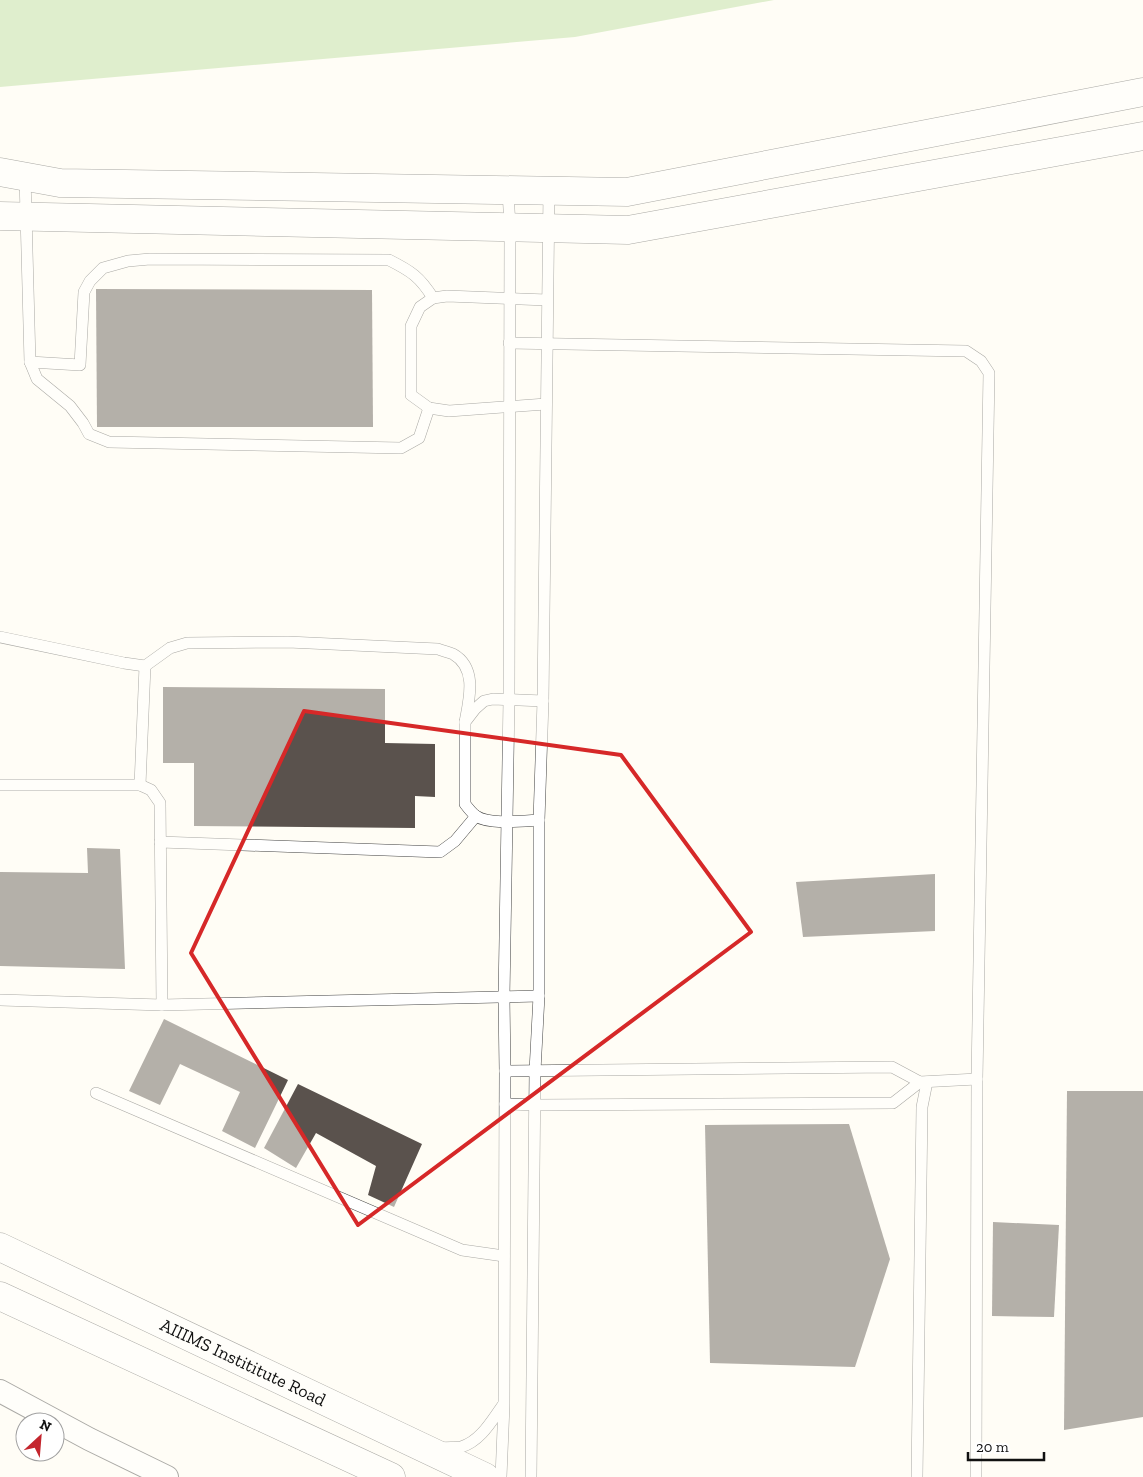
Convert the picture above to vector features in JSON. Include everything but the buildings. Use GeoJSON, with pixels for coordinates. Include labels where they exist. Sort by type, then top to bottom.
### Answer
{"type":"FeatureCollection","features":[{"type":"Feature","properties":{"kind":"street"},"geometry":{"type":"LineString","coordinates":[[12,174],[60,183],[627,192],[1143,92]]}},
{"type":"Feature","properties":{"kind":"street"},"geometry":{"type":"LineString","coordinates":[[0,216],[628,230],[1143,136]]}},
{"type":"Feature","properties":{"kind":"street","name":"AIIIMS Instititute Road"},"geometry":{"type":"LineString","coordinates":[[0,1246],[485,1477]]}},
{"type":"Feature","properties":{"kind":"street"},"geometry":{"type":"LineString","coordinates":[[0,1296],[391,1477]]}},
{"type":"Feature","properties":{"kind":"street"},"geometry":{"type":"LineString","coordinates":[[0,1390],[167,1477]]}},
{"type":"Feature","properties":{"kind":"lane"},"geometry":{"type":"LineString","coordinates":[[12,174],[27,217],[30,362],[37,379],[70,406],[89,434],[109,442],[401,448],[420,438],[429,408]]}},
{"type":"Feature","properties":{"kind":"lane"},"geometry":{"type":"LineString","coordinates":[[501,1477],[504,1404],[504,997],[508,700],[510,228],[508,190]]}},
{"type":"Feature","properties":{"kind":"lane"},"geometry":{"type":"LineString","coordinates":[[530,1477],[535,1071],[539,996],[539,820],[543,701],[549,191]]}},
{"type":"Feature","properties":{"kind":"lane"},"geometry":{"type":"LineString","coordinates":[[30,362],[80,365],[84,292],[90,281],[103,268],[128,261],[150,259],[389,260],[409,270],[425,284],[433,298]]}},
{"type":"Feature","properties":{"kind":"lane"},"geometry":{"type":"LineString","coordinates":[[546,404],[449,411],[429,408],[411,394],[411,326],[420,307],[433,298],[447,296],[547,300]]}},
{"type":"Feature","properties":{"kind":"lane"},"geometry":{"type":"LineString","coordinates":[[509,342],[966,351],[980,361],[989,373],[977,1079],[976,1477]]}},
{"type":"Feature","properties":{"kind":"lane"},"geometry":{"type":"LineString","coordinates":[[0,637],[145,666],[170,648],[187,642],[288,642],[438,649],[454,655],[466,667],[471,690],[465,722],[465,804],[476,816],[507,822],[539,820]]}},
{"type":"Feature","properties":{"kind":"lane"},"geometry":{"type":"LineString","coordinates":[[140,784],[145,666]]}},
{"type":"Feature","properties":{"kind":"lane"},"geometry":{"type":"LineString","coordinates":[[465,722],[484,701],[493,699],[543,701]]}},
{"type":"Feature","properties":{"kind":"lane"},"geometry":{"type":"LineString","coordinates":[[0,785],[140,784],[151,790],[160,803],[162,1005]]}},
{"type":"Feature","properties":{"kind":"lane"},"geometry":{"type":"LineString","coordinates":[[160,842],[440,852],[455,841],[476,816]]}},
{"type":"Feature","properties":{"kind":"lane"},"geometry":{"type":"LineString","coordinates":[[0,1000],[162,1005],[539,996]]}},
{"type":"Feature","properties":{"kind":"lane"},"geometry":{"type":"LineString","coordinates":[[505,1071],[892,1067],[924,1082],[977,1079]]}},
{"type":"Feature","properties":{"kind":"lane"},"geometry":{"type":"LineString","coordinates":[[505,1104],[893,1103],[924,1082]]}},
{"type":"Feature","properties":{"kind":"lane"},"geometry":{"type":"LineString","coordinates":[[917,1477],[922,1107],[924,1082]]}},
{"type":"Feature","properties":{"kind":"lane"},"geometry":{"type":"LineString","coordinates":[[96,1093],[462,1250],[504,1256]]}},
{"type":"Feature","properties":{"kind":"lane"},"geometry":{"type":"LineString","coordinates":[[424,1448],[460,1447],[475,1440],[485,1430],[504,1404]]}},
{"type":"Feature","properties":{"kind":"highlighted area"},"geometry":{"type":"Polygon","coordinates":[[[304,711],[621,755],[751,932],[358,1225],[191,953],[304,711]]]}},
{"type":"Feature","properties":{"kind":"green space"},"geometry":{"type":"Polygon","coordinates":[[[0,0],[774,0],[575,37],[0,87],[0,0]]]}}]}
